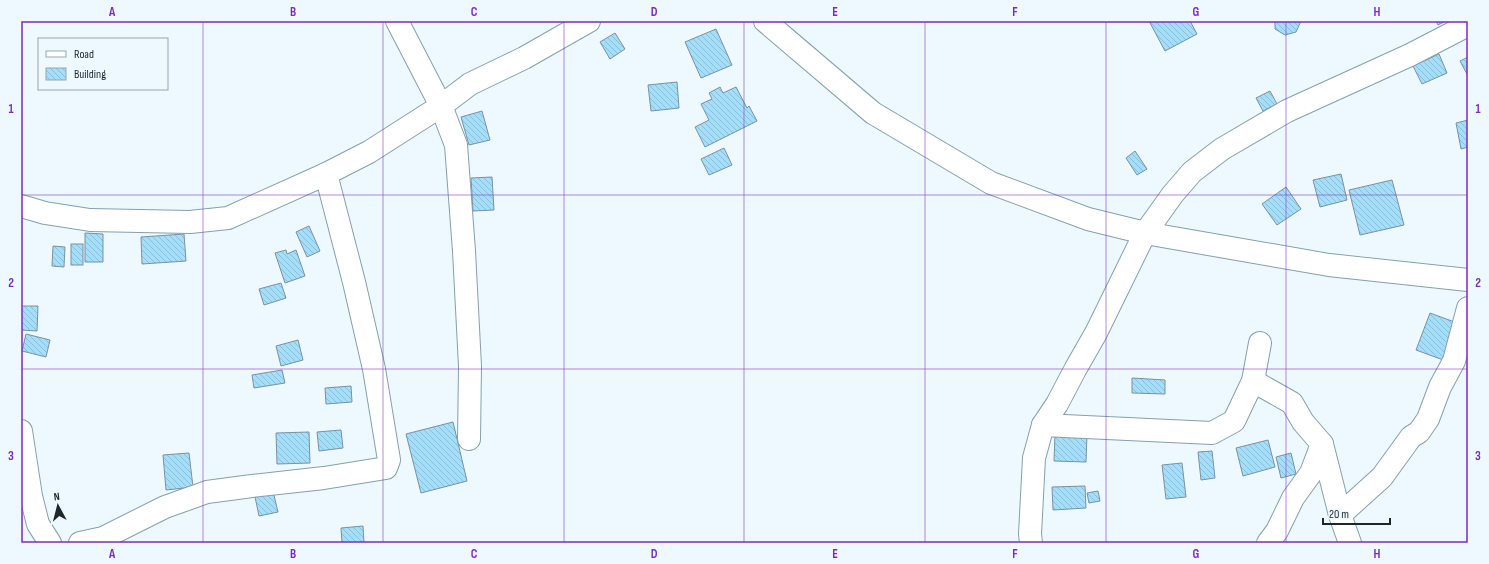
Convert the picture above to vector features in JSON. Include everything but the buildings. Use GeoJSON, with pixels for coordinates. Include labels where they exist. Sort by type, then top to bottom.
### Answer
{"type":"FeatureCollection","features":[{"type":"Feature","properties":{"kind":"street"},"geometry":{"type":"LineString","coordinates":[[397,21],[442,106],[456,145],[464,251],[470,366],[469,439]]}},
{"type":"Feature","properties":{"kind":"street"},"geometry":{"type":"LineString","coordinates":[[21,206],[45,213],[90,220],[190,222],[228,218],[326,174],[370,152],[442,106],[470,84],[524,58],[589,21]]}},
{"type":"Feature","properties":{"kind":"street"},"geometry":{"type":"LineString","coordinates":[[765,21],[873,113],[991,183],[1088,219],[1145,233],[1329,265],[1468,280]]}},
{"type":"Feature","properties":{"kind":"street"},"geometry":{"type":"LineString","coordinates":[[1031,543],[1034,458],[1043,425],[1057,404],[1096,333],[1145,233],[1173,194],[1192,172],[1222,149],[1287,111],[1410,55],[1468,25]]}},
{"type":"Feature","properties":{"kind":"street"},"geometry":{"type":"LineString","coordinates":[[80,543],[103,538],[165,507],[207,492],[324,478],[386,468],[389,460],[374,369],[354,282],[326,174]]}},
{"type":"Feature","properties":{"kind":"street"},"geometry":{"type":"LineString","coordinates":[[1468,291],[1468,300]]}},
{"type":"Feature","properties":{"kind":"street"},"geometry":{"type":"LineString","coordinates":[[1340,515],[1382,478],[1411,437],[1419,432],[1428,419],[1440,387],[1454,361],[1468,308]]}},
{"type":"Feature","properties":{"kind":"street"},"geometry":{"type":"LineString","coordinates":[[1043,425],[1212,433],[1234,420],[1253,381],[1260,343]]}},
{"type":"Feature","properties":{"kind":"street"},"geometry":{"type":"LineString","coordinates":[[1253,381],[1292,402],[1303,422],[1322,444],[1340,515],[1350,543]]}},
{"type":"Feature","properties":{"kind":"street"},"geometry":{"type":"LineString","coordinates":[[21,431],[31,496],[38,524],[50,543]]}},
{"type":"Feature","properties":{"kind":"street"},"geometry":{"type":"LineString","coordinates":[[1268,543],[1277,531],[1293,498],[1311,473],[1322,444]]}}]}
